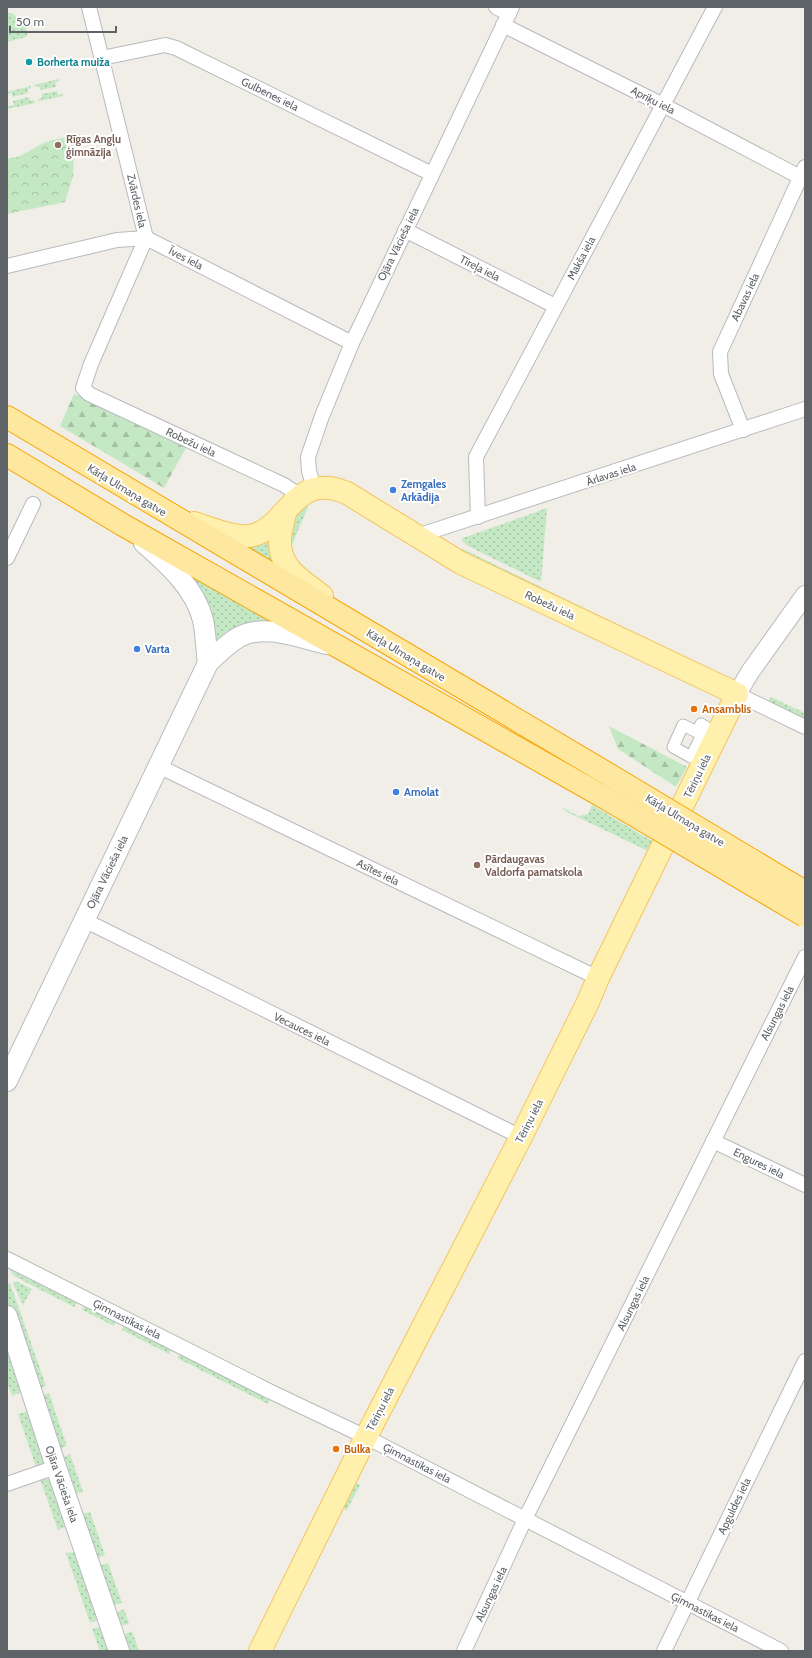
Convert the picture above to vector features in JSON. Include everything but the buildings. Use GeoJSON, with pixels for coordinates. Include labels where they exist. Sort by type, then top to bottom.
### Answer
{"type":"FeatureCollection","features":[{"type":"Feature","properties":{"kind":"highway","name":"Kārļa Ulmaņa gatve"},"geometry":{"type":"LineString","coordinates":[[7,417],[805,892]]}},
{"type":"Feature","properties":{"kind":"highway","name":"Kārļa Ulmaņa gatve"},"geometry":{"type":"LineString","coordinates":[[7,455],[122,525],[602,796],[805,916]]}},
{"type":"Feature","properties":{"kind":"main road","name":"Robežu iela"},"geometry":{"type":"LineString","coordinates":[[307,492],[329,488],[347,493],[461,563],[737,694]]}},
{"type":"Feature","properties":{"kind":"main road"},"geometry":{"type":"LineString","coordinates":[[171,516],[229,534],[253,536],[266,530],[307,492]]}},
{"type":"Feature","properties":{"kind":"main road"},"geometry":{"type":"LineString","coordinates":[[285,512],[280,540],[282,556],[288,569],[368,632]]}},
{"type":"Feature","properties":{"kind":"main road"},"geometry":{"type":"LineString","coordinates":[[122,525],[169,565],[191,594],[203,620],[208,663]]}},
{"type":"Feature","properties":{"kind":"main road","name":"Ojāra Vācieša iela"},"geometry":{"type":"LineString","coordinates":[[7,1080],[208,663],[230,643],[240,637],[257,632],[270,631],[339,648]]}},
{"type":"Feature","properties":{"kind":"main road","name":"Tēriņu iela"},"geometry":{"type":"LineString","coordinates":[[260,1651],[366,1437],[521,1137],[737,694]]}},
{"type":"Feature","properties":{"kind":"main road","name":"Ojāra Vācieša iela"},"geometry":{"type":"LineString","coordinates":[[7,1316],[56,1467],[119,1651]]}},
{"type":"Feature","properties":{"kind":"street","name":"Zvārdes iela"},"geometry":{"type":"LineString","coordinates":[[83,388],[91,364],[146,238],[89,7]]}},
{"type":"Feature","properties":{"kind":"street","name":"Apriķu iela"},"geometry":{"type":"LineString","coordinates":[[496,7],[663,105],[803,172]]}},
{"type":"Feature","properties":{"kind":"street","name":"Makša iela"},"geometry":{"type":"LineString","coordinates":[[478,517],[476,457],[715,7]]}},
{"type":"Feature","properties":{"kind":"street","name":"Ojāra Vācieša iela"},"geometry":{"type":"LineString","coordinates":[[307,492],[309,471],[308,457],[352,343],[508,15]]}},
{"type":"Feature","properties":{"kind":"street","name":"Gulbenes iela"},"geometry":{"type":"LineString","coordinates":[[102,58],[165,45],[176,48],[432,174]]}},
{"type":"Feature","properties":{"kind":"street","name":"Abavas iela"},"geometry":{"type":"LineString","coordinates":[[743,430],[721,374],[720,352],[803,172]]}},
{"type":"Feature","properties":{"kind":"street","name":"Tīreļa iela"},"geometry":{"type":"LineString","coordinates":[[405,230],[555,306]]}},
{"type":"Feature","properties":{"kind":"street"},"geometry":{"type":"LineString","coordinates":[[7,266],[117,240],[146,238]]}},
{"type":"Feature","properties":{"kind":"street","name":"Īves iela"},"geometry":{"type":"LineString","coordinates":[[146,238],[352,343]]}},
{"type":"Feature","properties":{"kind":"street","name":"Robežu iela"},"geometry":{"type":"LineString","coordinates":[[83,388],[89,394],[284,485],[307,492]]}},
{"type":"Feature","properties":{"kind":"street","name":"Ārlavas iela"},"geometry":{"type":"LineString","coordinates":[[416,536],[805,409]]}},
{"type":"Feature","properties":{"kind":"street"},"geometry":{"type":"LineString","coordinates":[[7,558],[11,539],[33,504]]}},
{"type":"Feature","properties":{"kind":"street","name":"Tēriņu iela"},"geometry":{"type":"LineString","coordinates":[[737,694],[750,672],[805,595]]}},
{"type":"Feature","properties":{"kind":"street","name":"Robežu iela"},"geometry":{"type":"LineString","coordinates":[[737,694],[805,727]]}},
{"type":"Feature","properties":{"kind":"street","name":"Asītes iela"},"geometry":{"type":"LineString","coordinates":[[158,766],[598,978]]}},
{"type":"Feature","properties":{"kind":"street","name":"Vecauces iela"},"geometry":{"type":"LineString","coordinates":[[84,920],[521,1137]]}},
{"type":"Feature","properties":{"kind":"street","name":"Alsungas iela"},"geometry":{"type":"LineString","coordinates":[[464,1651],[525,1519],[805,957]]}},
{"type":"Feature","properties":{"kind":"street","name":"Engures iela"},"geometry":{"type":"LineString","coordinates":[[713,1141],[805,1185]]}},
{"type":"Feature","properties":{"kind":"street","name":"Ģimnastikas iela"},"geometry":{"type":"LineString","coordinates":[[7,1259],[273,1393],[366,1437],[782,1651]]}},
{"type":"Feature","properties":{"kind":"street","name":"Apguldes iela"},"geometry":{"type":"LineString","coordinates":[[664,1651],[805,1360]]}},
{"type":"Feature","properties":{"kind":"street"},"geometry":{"type":"LineString","coordinates":[[7,1484],[56,1467]]}},
{"type":"Feature","properties":{"kind":"green space"},"geometry":{"type":"Polygon","coordinates":[[[7,13],[12,13],[25,25],[28,33],[26,37],[7,42],[7,13]]]}},
{"type":"Feature","properties":{"kind":"green space"},"geometry":{"type":"Polygon","coordinates":[[[59,79],[59,81],[55,82],[56,87],[40,90],[39,86],[35,87],[34,85],[59,79]]]}},
{"type":"Feature","properties":{"kind":"green space"},"geometry":{"type":"Polygon","coordinates":[[[31,86],[31,88],[28,89],[28,93],[12,97],[12,93],[7,94],[7,92],[31,86]]]}},
{"type":"Feature","properties":{"kind":"green space"},"geometry":{"type":"Polygon","coordinates":[[[57,91],[58,95],[62,94],[63,96],[39,101],[38,99],[42,98],[42,94],[57,91]]]}},
{"type":"Feature","properties":{"kind":"green space"},"geometry":{"type":"Polygon","coordinates":[[[29,97],[30,101],[34,100],[35,103],[7,109],[7,107],[14,105],[13,101],[29,97]]]}},
{"type":"Feature","properties":{"kind":"green space"},"geometry":{"type":"Polygon","coordinates":[[[80,134],[84,142],[74,153],[73,176],[65,202],[7,214],[7,159],[20,156],[45,142],[80,134]]]}},
{"type":"Feature","properties":{"kind":"green space"},"geometry":{"type":"Polygon","coordinates":[[[74,394],[188,444],[164,488],[60,426],[74,394]]]}},
{"type":"Feature","properties":{"kind":"green space"},"geometry":{"type":"Polygon","coordinates":[[[305,505],[308,507],[288,554],[286,540],[296,513],[305,505]]]}},
{"type":"Feature","properties":{"kind":"green space"},"geometry":{"type":"Polygon","coordinates":[[[547,508],[541,582],[468,546],[462,541],[463,538],[547,508]]]}},
{"type":"Feature","properties":{"kind":"green space"},"geometry":{"type":"Polygon","coordinates":[[[270,538],[275,563],[244,545],[270,538]]]}},
{"type":"Feature","properties":{"kind":"green space"},"geometry":{"type":"Polygon","coordinates":[[[463,549],[635,633],[633,636],[461,553],[463,549]]]}},
{"type":"Feature","properties":{"kind":"green space"},"geometry":{"type":"Polygon","coordinates":[[[190,574],[269,622],[215,643],[190,574]]]}},
{"type":"Feature","properties":{"kind":"green space"},"geometry":{"type":"Polygon","coordinates":[[[771,697],[805,713],[805,719],[768,701],[771,697]]]}},
{"type":"Feature","properties":{"kind":"green space"},"geometry":{"type":"Polygon","coordinates":[[[609,726],[687,767],[676,787],[618,749],[609,726]]]}},
{"type":"Feature","properties":{"kind":"green space"},"geometry":{"type":"Polygon","coordinates":[[[592,805],[652,841],[648,851],[565,811],[562,807],[578,816],[588,814],[592,805]]]}},
{"type":"Feature","properties":{"kind":"green space"},"geometry":{"type":"Polygon","coordinates":[[[9,1269],[77,1303],[74,1307],[14,1276],[9,1269]]]}},
{"type":"Feature","properties":{"kind":"green space"},"geometry":{"type":"Polygon","coordinates":[[[16,1281],[32,1289],[23,1305],[13,1283],[16,1281]]]}},
{"type":"Feature","properties":{"kind":"green space"},"geometry":{"type":"Polygon","coordinates":[[[10,1283],[46,1386],[38,1389],[7,1301],[7,1285],[10,1283]]]}},
{"type":"Feature","properties":{"kind":"green space"},"geometry":{"type":"Polygon","coordinates":[[[84,1306],[115,1322],[114,1326],[82,1310],[84,1306]]]}},
{"type":"Feature","properties":{"kind":"green space"},"geometry":{"type":"Polygon","coordinates":[[[124,1326],[171,1351],[169,1354],[122,1330],[124,1326]]]}},
{"type":"Feature","properties":{"kind":"green space"},"geometry":{"type":"Polygon","coordinates":[[[7,1347],[22,1392],[12,1396],[7,1382],[7,1347]]]}},
{"type":"Feature","properties":{"kind":"green space"},"geometry":{"type":"Polygon","coordinates":[[[180,1354],[270,1401],[268,1404],[177,1358],[180,1354]]]}},
{"type":"Feature","properties":{"kind":"green space"},"geometry":{"type":"Polygon","coordinates":[[[49,1393],[67,1446],[59,1449],[41,1396],[49,1393]]]}},
{"type":"Feature","properties":{"kind":"green space"},"geometry":{"type":"Polygon","coordinates":[[[28,1411],[45,1461],[37,1470],[18,1414],[28,1411]]]}},
{"type":"Feature","properties":{"kind":"green space"},"geometry":{"type":"Polygon","coordinates":[[[70,1454],[83,1492],[74,1494],[61,1458],[70,1454]]]}},
{"type":"Feature","properties":{"kind":"green space"},"geometry":{"type":"Polygon","coordinates":[[[40,1479],[51,1479],[68,1526],[58,1530],[40,1479]]]}},
{"type":"Feature","properties":{"kind":"green space"},"geometry":{"type":"Polygon","coordinates":[[[352,1481],[360,1485],[347,1510],[340,1506],[352,1481]]]}},
{"type":"Feature","properties":{"kind":"green space"},"geometry":{"type":"Polygon","coordinates":[[[90,1512],[105,1555],[98,1558],[95,1557],[81,1514],[90,1512]]]}},
{"type":"Feature","properties":{"kind":"green space"},"geometry":{"type":"Polygon","coordinates":[[[75,1552],[98,1620],[90,1623],[66,1553],[75,1552]]]}},
{"type":"Feature","properties":{"kind":"green space"},"geometry":{"type":"Polygon","coordinates":[[[108,1563],[122,1603],[111,1606],[98,1566],[108,1563]]]}},
{"type":"Feature","properties":{"kind":"green space"},"geometry":{"type":"Polygon","coordinates":[[[124,1609],[129,1624],[118,1626],[114,1614],[124,1609]]]}},
{"type":"Feature","properties":{"kind":"green space"},"geometry":{"type":"Polygon","coordinates":[[[100,1627],[111,1651],[100,1651],[92,1629],[100,1627]]]}},
{"type":"Feature","properties":{"kind":"green space"},"geometry":{"type":"Polygon","coordinates":[[[132,1631],[139,1651],[126,1651],[121,1636],[132,1631]]]}},
{"type":"Feature","properties":{"kind":"place","name":"Borherta muiža"},"geometry":{"type":"Point","coordinates":[29,62]}},
{"type":"Feature","properties":{"kind":"place","name":"Rīgas Angļu ģimnāzija"},"geometry":{"type":"Point","coordinates":[58,145]}},
{"type":"Feature","properties":{"kind":"place","name":"Zemgales Arkādija"},"geometry":{"type":"Point","coordinates":[393,490]}},
{"type":"Feature","properties":{"kind":"place","name":"Varta"},"geometry":{"type":"Point","coordinates":[137,649]}},
{"type":"Feature","properties":{"kind":"place","name":"Ansamblis"},"geometry":{"type":"Point","coordinates":[694,709]}},
{"type":"Feature","properties":{"kind":"place","name":"Amolat"},"geometry":{"type":"Point","coordinates":[396,792]}},
{"type":"Feature","properties":{"kind":"place","name":"Pārdaugavas Valdorfa pamatskola"},"geometry":{"type":"Point","coordinates":[477,865]}},
{"type":"Feature","properties":{"kind":"place","name":"Bulka"},"geometry":{"type":"Point","coordinates":[336,1449]}}]}
